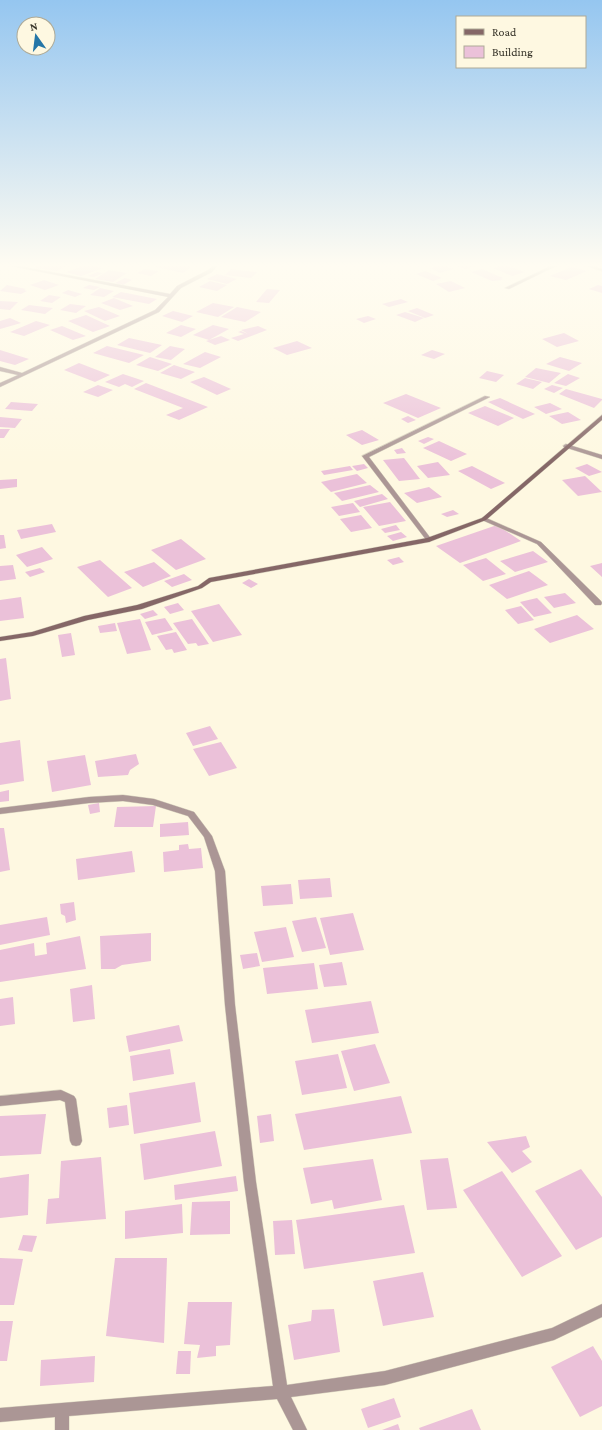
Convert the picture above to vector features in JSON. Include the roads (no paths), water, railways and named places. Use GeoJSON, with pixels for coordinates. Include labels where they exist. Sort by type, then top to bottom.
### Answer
{"type":"FeatureCollection","features":[{"type":"Feature","properties":{"kind":"street"},"geometry":{"type":"LineString","coordinates":[[0,385],[112,332]]}},
{"type":"Feature","properties":{"kind":"street"},"geometry":{"type":"LineString","coordinates":[[0,369],[21,374]]}},
{"type":"Feature","properties":{"kind":"street"},"geometry":{"type":"LineString","coordinates":[[429,540],[365,456],[487,397]]}},
{"type":"Feature","properties":{"kind":"street"},"geometry":{"type":"LineString","coordinates":[[0,639],[33,634],[87,618],[140,607],[200,587],[209,580],[429,540],[484,519],[566,446],[602,417]]}},
{"type":"Feature","properties":{"kind":"street"},"geometry":{"type":"LineString","coordinates":[[566,446],[602,457]]}},
{"type":"Feature","properties":{"kind":"street"},"geometry":{"type":"LineString","coordinates":[[484,519],[539,543],[598,603]]}},
{"type":"Feature","properties":{"kind":"street"},"geometry":{"type":"LineString","coordinates":[[0,811],[123,798],[154,802],[191,814],[208,836],[220,871],[230,1005],[250,1182],[281,1392],[300,1430]]}},
{"type":"Feature","properties":{"kind":"street"},"geometry":{"type":"LineString","coordinates":[[0,1101],[61,1095],[70,1099],[76,1141]]}},
{"type":"Feature","properties":{"kind":"street"},"geometry":{"type":"LineString","coordinates":[[0,1414],[281,1392],[385,1378],[554,1334],[602,1310]]}},
{"type":"Feature","properties":{"kind":"street"},"geometry":{"type":"LineString","coordinates":[[62,1410],[62,1430]]}}]}
